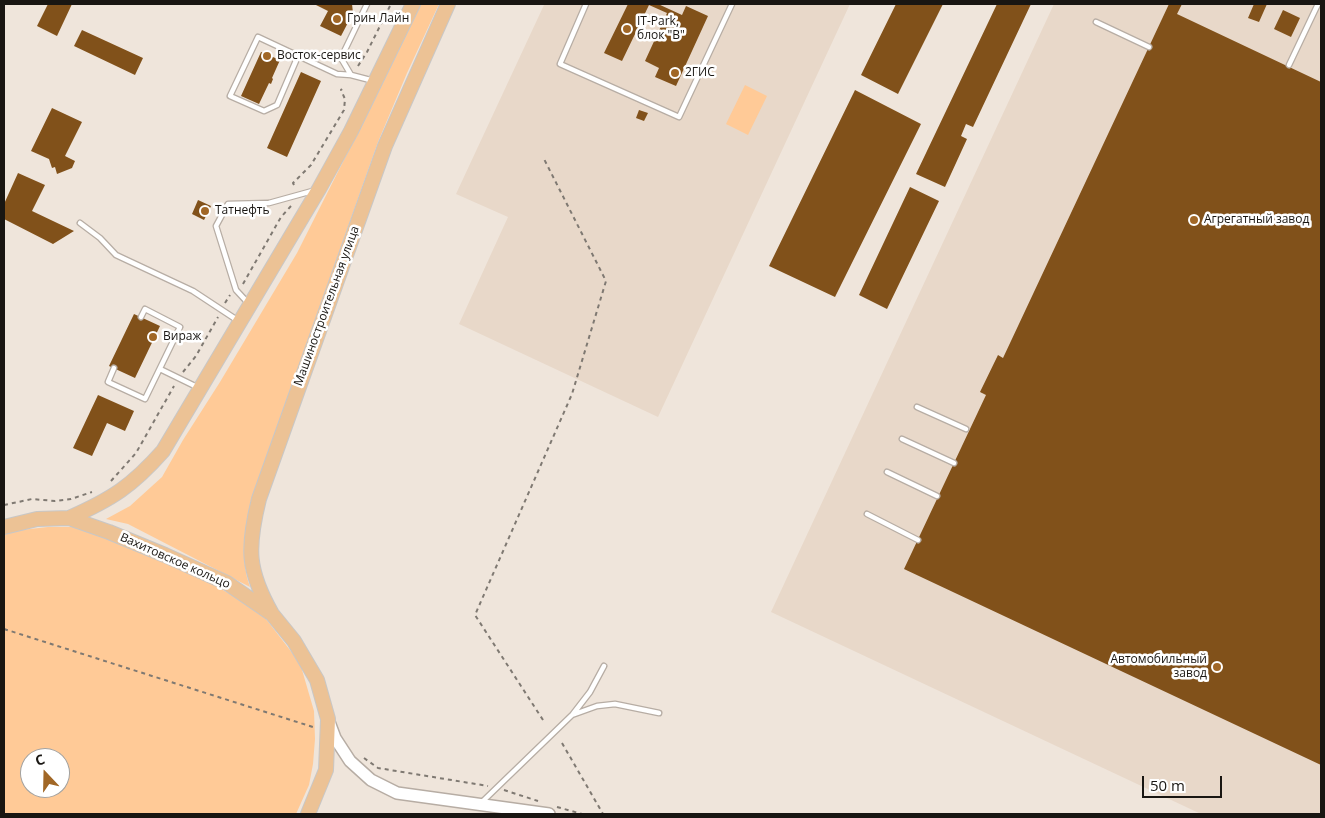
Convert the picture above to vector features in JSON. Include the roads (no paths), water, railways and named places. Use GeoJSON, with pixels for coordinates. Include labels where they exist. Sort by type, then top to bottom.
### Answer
{"type":"FeatureCollection","features":[{"type":"Feature","properties":{"kind":"main road"},"geometry":{"type":"LineString","coordinates":[[70,518],[97,506],[121,492],[144,472],[162,451],[319,189],[351,131],[414,4]]}},
{"type":"Feature","properties":{"kind":"main road","name":"Машиностроительная улица"},"geometry":{"type":"LineString","coordinates":[[272,614],[259,592],[252,568],[253,522],[259,498],[385,146],[448,4]]}},
{"type":"Feature","properties":{"kind":"main road","name":"Вахитовское кольцо"},"geometry":{"type":"LineString","coordinates":[[4,527],[37,519],[70,518],[157,551],[227,583],[272,614],[294,640],[317,680],[328,725],[326,770],[308,814]]}},
{"type":"Feature","properties":{"kind":"street"},"geometry":{"type":"LineString","coordinates":[[328,725],[350,761],[371,780],[397,793],[549,814]]}},
{"type":"Feature","properties":{"kind":"lane"},"geometry":{"type":"LineString","coordinates":[[351,75],[341,58],[367,4]]}},
{"type":"Feature","properties":{"kind":"lane"},"geometry":{"type":"LineString","coordinates":[[586,4],[560,64],[679,117],[732,4]]}},
{"type":"Feature","properties":{"kind":"lane"},"geometry":{"type":"LineString","coordinates":[[1289,65],[1318,4]]}},
{"type":"Feature","properties":{"kind":"lane"},"geometry":{"type":"LineString","coordinates":[[1096,22],[1149,47]]}},
{"type":"Feature","properties":{"kind":"lane"},"geometry":{"type":"LineString","coordinates":[[298,56],[277,105],[264,111],[230,96],[258,37],[337,74],[351,75],[375,81]]}},
{"type":"Feature","properties":{"kind":"lane"},"geometry":{"type":"LineString","coordinates":[[250,306],[236,290],[216,226],[228,204],[269,203],[292,195],[319,189]]}},
{"type":"Feature","properties":{"kind":"lane"},"geometry":{"type":"LineString","coordinates":[[80,223],[100,238],[116,256],[193,291],[240,322]]}},
{"type":"Feature","properties":{"kind":"lane"},"geometry":{"type":"LineString","coordinates":[[114,368],[108,382],[145,400],[180,326],[145,309],[141,317]]}},
{"type":"Feature","properties":{"kind":"lane"},"geometry":{"type":"LineString","coordinates":[[160,370],[200,388]]}},
{"type":"Feature","properties":{"kind":"lane"},"geometry":{"type":"LineString","coordinates":[[917,407],[966,429]]}},
{"type":"Feature","properties":{"kind":"lane"},"geometry":{"type":"LineString","coordinates":[[902,439],[954,464]]}},
{"type":"Feature","properties":{"kind":"lane"},"geometry":{"type":"LineString","coordinates":[[887,472],[937,496]]}},
{"type":"Feature","properties":{"kind":"lane"},"geometry":{"type":"LineString","coordinates":[[867,514],[918,540]]}},
{"type":"Feature","properties":{"kind":"lane"},"geometry":{"type":"LineString","coordinates":[[479,805],[572,715],[590,692],[604,666]]}},
{"type":"Feature","properties":{"kind":"lane"},"geometry":{"type":"LineString","coordinates":[[572,715],[598,706],[615,704],[659,713]]}},
{"type":"Feature","properties":{"kind":"place","name":"Грин Лайн"},"geometry":{"type":"Point","coordinates":[337,19]}},
{"type":"Feature","properties":{"kind":"place","name":"IT-Park, блок \"В\""},"geometry":{"type":"Point","coordinates":[627,29]}},
{"type":"Feature","properties":{"kind":"place","name":"Восток-сервис"},"geometry":{"type":"Point","coordinates":[267,56]}},
{"type":"Feature","properties":{"kind":"place","name":"2ГИС"},"geometry":{"type":"Point","coordinates":[675,73]}},
{"type":"Feature","properties":{"kind":"place","name":"Татнефть"},"geometry":{"type":"Point","coordinates":[205,211]}},
{"type":"Feature","properties":{"kind":"place","name":"Агрегатный завод"},"geometry":{"type":"Point","coordinates":[1194,220]}},
{"type":"Feature","properties":{"kind":"place","name":"Вираж"},"geometry":{"type":"Point","coordinates":[153,337]}},
{"type":"Feature","properties":{"kind":"place","name":"Автомобильный завод"},"geometry":{"type":"Point","coordinates":[1217,667]}}]}
